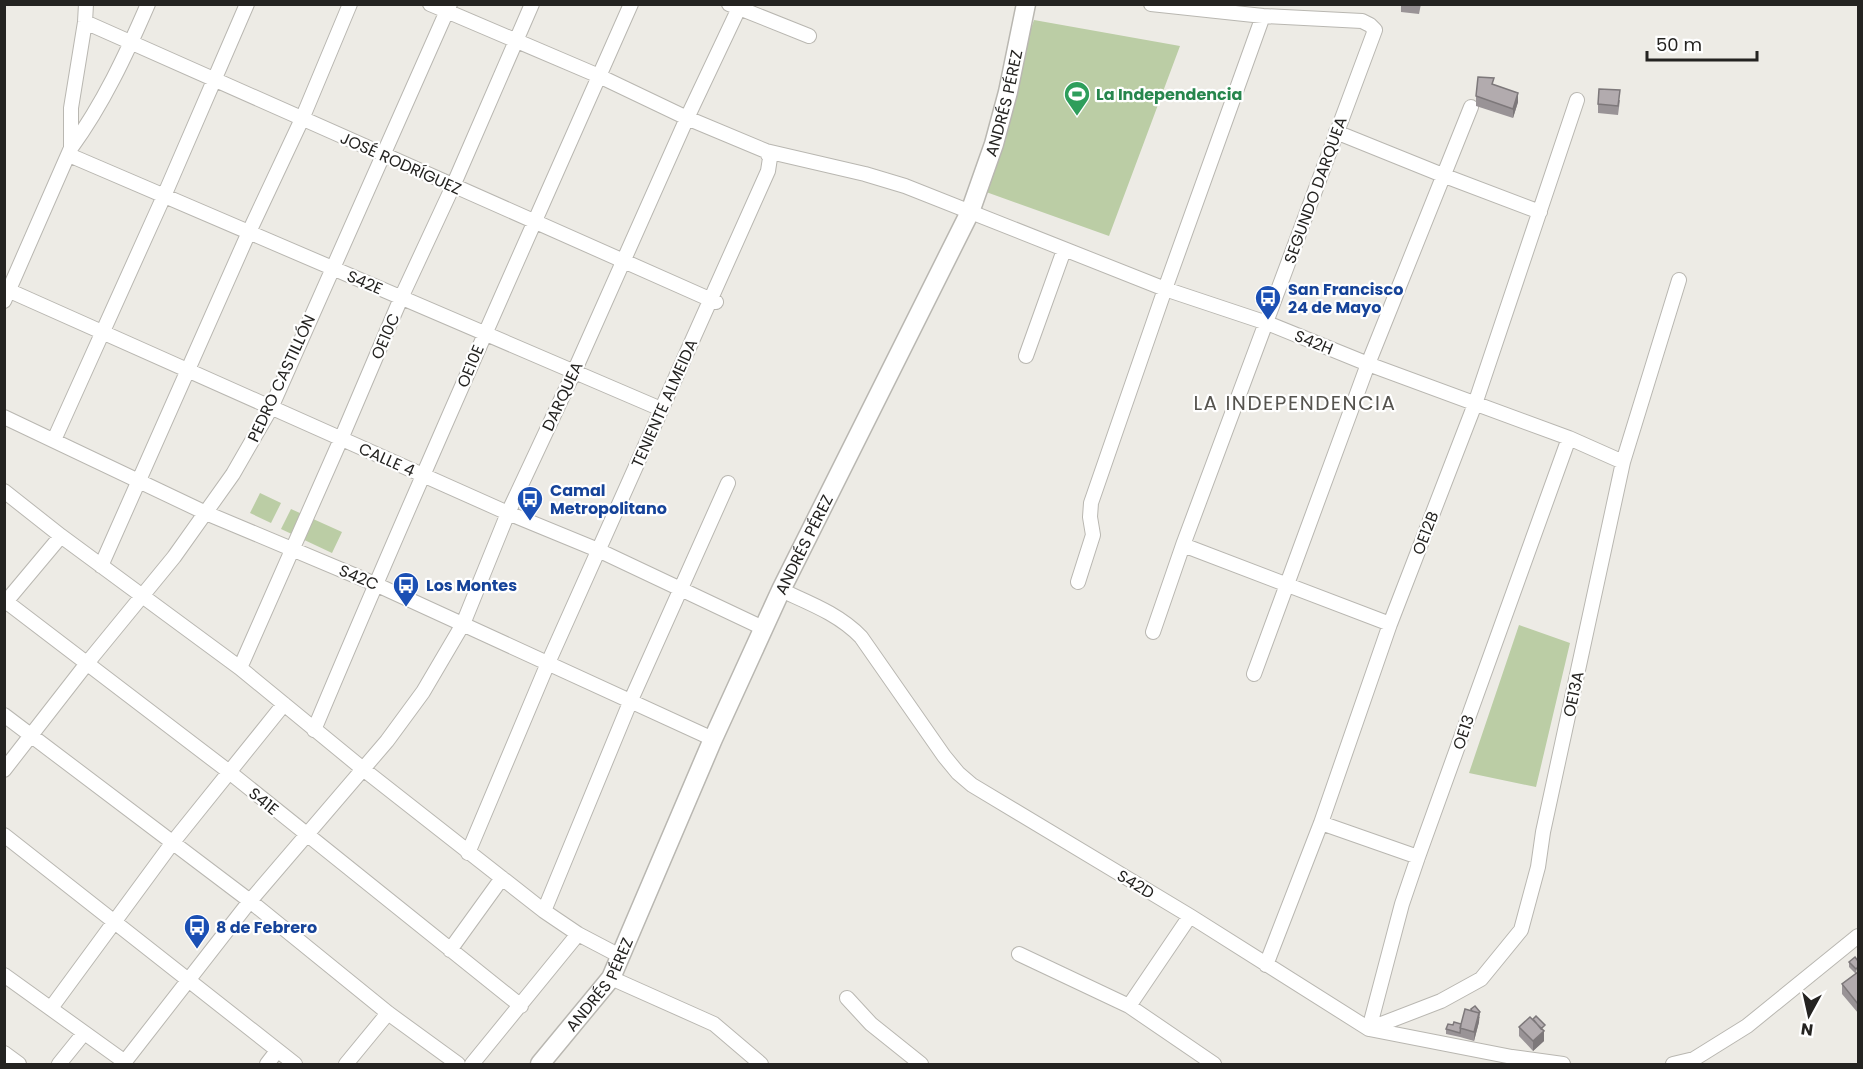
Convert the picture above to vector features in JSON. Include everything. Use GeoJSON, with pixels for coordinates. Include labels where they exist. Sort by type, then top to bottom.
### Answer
{"type":"FeatureCollection","features":[{"type":"Feature","properties":{"kind":"street"},"geometry":{"type":"LineString","coordinates":[[70,152],[71,108],[86,4]]}},
{"type":"Feature","properties":{"kind":"street"},"geometry":{"type":"LineString","coordinates":[[7,296],[70,152],[104,96],[148,4]]}},
{"type":"Feature","properties":{"kind":"street"},"geometry":{"type":"LineString","coordinates":[[54,440],[164,196],[247,4]]}},
{"type":"Feature","properties":{"kind":"street"},"geometry":{"type":"LineString","coordinates":[[101,566],[249,232],[302,119],[350,4]]}},
{"type":"Feature","properties":{"kind":"street","name":"S42H"},"geometry":{"type":"LineString","coordinates":[[430,4],[449,8],[516,41],[766,152],[875,177],[904,186],[1165,289],[1267,323],[1368,364],[1569,438],[1623,462]]}},
{"type":"Feature","properties":{"kind":"street","name":"OE10C"},"geometry":{"type":"LineString","coordinates":[[240,668],[532,4]]}},
{"type":"Feature","properties":{"kind":"street","name":"OE10E"},"geometry":{"type":"LineString","coordinates":[[314,730],[484,333],[536,222],[631,4]]}},
{"type":"Feature","properties":{"kind":"street","name":"ANDRÉS PÉREZ"},"geometry":{"type":"LineString","coordinates":[[540,1065],[611,978],[780,590],[970,212],[994,144],[1008,92],[1026,4]]}},
{"type":"Feature","properties":{"kind":"street","name":"SEGUNDO DARQUEA"},"geometry":{"type":"LineString","coordinates":[[1151,4],[1263,16],[1352,20],[1366,23],[1375,30],[1183,544],[1153,632]]}},
{"type":"Feature","properties":{"kind":"street"},"geometry":{"type":"LineString","coordinates":[[734,6],[809,36]]}},
{"type":"Feature","properties":{"kind":"street","name":"DARQUEA"},"geometry":{"type":"LineString","coordinates":[[363,769],[423,692],[463,624],[508,513],[574,372],[734,6]]}},
{"type":"Feature","properties":{"kind":"street","name":"PEDRO CASTILLÓN"},"geometry":{"type":"LineString","coordinates":[[4,770],[174,557],[233,474],[271,408],[449,8]]}},
{"type":"Feature","properties":{"kind":"street"},"geometry":{"type":"LineString","coordinates":[[1078,582],[1093,535],[1090,517],[1091,503],[1263,16]]}},
{"type":"Feature","properties":{"kind":"street","name":"JOSÉ RODRÍGUEZ"},"geometry":{"type":"LineString","coordinates":[[85,22],[714,301]]}},
{"type":"Feature","properties":{"kind":"street","name":"OE12B"},"geometry":{"type":"LineString","coordinates":[[1266,964],[1321,823],[1390,624],[1475,404],[1577,100]]}},
{"type":"Feature","properties":{"kind":"street"},"geometry":{"type":"LineString","coordinates":[[1254,674],[1368,364],[1471,107]]}},
{"type":"Feature","properties":{"kind":"street"},"geometry":{"type":"LineString","coordinates":[[1336,132],[1540,212]]}},
{"type":"Feature","properties":{"kind":"street","name":"S42E"},"geometry":{"type":"LineString","coordinates":[[70,152],[164,196],[661,410]]}},
{"type":"Feature","properties":{"kind":"street","name":"TENIENTE ALMEIDA"},"geometry":{"type":"LineString","coordinates":[[468,853],[598,550],[661,410],[714,301],[768,171],[770,158],[766,152]]}},
{"type":"Feature","properties":{"kind":"street"},"geometry":{"type":"LineString","coordinates":[[1026,356],[1064,249]]}},
{"type":"Feature","properties":{"kind":"street","name":"OE13A"},"geometry":{"type":"LineString","coordinates":[[1369,1029],[1441,1001],[1481,979],[1521,930],[1538,867],[1543,832],[1623,462],[1679,280]]}},
{"type":"Feature","properties":{"kind":"street","name":"CALLE 4"},"geometry":{"type":"LineString","coordinates":[[7,296],[103,333],[508,513],[598,550],[763,628]]}},
{"type":"Feature","properties":{"kind":"street","name":"S42C"},"geometry":{"type":"LineString","coordinates":[[4,417],[206,513],[375,584],[714,739]]}},
{"type":"Feature","properties":{"kind":"street","name":"OE13"},"geometry":{"type":"LineString","coordinates":[[1369,1029],[1402,904],[1569,438]]}},
{"type":"Feature","properties":{"kind":"street"},"geometry":{"type":"LineString","coordinates":[[544,911],[631,700],[728,483]]}},
{"type":"Feature","properties":{"kind":"street"},"geometry":{"type":"LineString","coordinates":[[4,492],[240,668],[314,730],[544,911],[578,934],[620,956]]}},
{"type":"Feature","properties":{"kind":"street"},"geometry":{"type":"LineString","coordinates":[[5,602],[61,536]]}},
{"type":"Feature","properties":{"kind":"street"},"geometry":{"type":"LineString","coordinates":[[1183,544],[1390,624]]}},
{"type":"Feature","properties":{"kind":"street","name":"S42D"},"geometry":{"type":"LineString","coordinates":[[780,590],[837,616],[861,637],[944,756],[972,786],[1190,916],[1369,1029],[1512,1058],[1563,1065]]}},
{"type":"Feature","properties":{"kind":"street","name":"S41E"},"geometry":{"type":"LineString","coordinates":[[5,602],[88,662],[228,771],[521,1006]]}},
{"type":"Feature","properties":{"kind":"street"},"geometry":{"type":"LineString","coordinates":[[51,1008],[173,842],[284,704]]}},
{"type":"Feature","properties":{"kind":"street"},"geometry":{"type":"LineString","coordinates":[[4,715],[250,901],[388,1013],[458,1065]]}},
{"type":"Feature","properties":{"kind":"street"},"geometry":{"type":"LineString","coordinates":[[4,975],[124,1063],[250,901],[363,769]]}},
{"type":"Feature","properties":{"kind":"street"},"geometry":{"type":"LineString","coordinates":[[1321,823],[1418,857]]}},
{"type":"Feature","properties":{"kind":"street"},"geometry":{"type":"LineString","coordinates":[[4,835],[295,1065]]}},
{"type":"Feature","properties":{"kind":"street"},"geometry":{"type":"LineString","coordinates":[[450,950],[502,878]]}},
{"type":"Feature","properties":{"kind":"street"},"geometry":{"type":"LineString","coordinates":[[1129,1006],[1190,916]]}},
{"type":"Feature","properties":{"kind":"street"},"geometry":{"type":"LineString","coordinates":[[472,1065],[578,934]]}},
{"type":"Feature","properties":{"kind":"street"},"geometry":{"type":"LineString","coordinates":[[1673,1065],[1694,1059],[1747,1026],[1858,936]]}},
{"type":"Feature","properties":{"kind":"street"},"geometry":{"type":"LineString","coordinates":[[1019,954],[1129,1006],[1214,1065]]}},
{"type":"Feature","properties":{"kind":"street"},"geometry":{"type":"LineString","coordinates":[[611,978],[714,1024],[761,1065]]}},
{"type":"Feature","properties":{"kind":"street"},"geometry":{"type":"LineString","coordinates":[[847,998],[871,1024],[921,1065]]}},
{"type":"Feature","properties":{"kind":"street"},"geometry":{"type":"LineString","coordinates":[[346,1065],[388,1013]]}},
{"type":"Feature","properties":{"kind":"street"},"geometry":{"type":"LineString","coordinates":[[59,1065],[84,1033]]}},
{"type":"Feature","properties":{"kind":"street"},"geometry":{"type":"LineString","coordinates":[[267,1065],[277,1052]]}},
{"type":"Feature","properties":{"kind":"green space","name":"La Independencia"},"geometry":{"type":"Polygon","coordinates":[[[1034,20],[1180,46],[1109,236],[975,188],[1034,20]]]}},
{"type":"Feature","properties":{"kind":"green space"},"geometry":{"type":"Polygon","coordinates":[[[260,493],[281,503],[271,523],[250,513],[260,493]]]}},
{"type":"Feature","properties":{"kind":"green space"},"geometry":{"type":"Polygon","coordinates":[[[291,509],[342,532],[332,553],[281,529],[291,509]]]}},
{"type":"Feature","properties":{"kind":"green space"},"geometry":{"type":"Polygon","coordinates":[[[1519,625],[1570,643],[1536,787],[1469,773],[1519,625]]]}},
{"type":"Feature","properties":{"kind":"building"},"geometry":{"type":"Polygon","coordinates":[[[1478,77],[1494,78],[1492,84],[1518,93],[1513,109],[1476,96],[1478,77]]]}},
{"type":"Feature","properties":{"kind":"building"},"geometry":{"type":"Polygon","coordinates":[[[1599,89],[1620,90],[1618,106],[1598,104],[1599,89]]]}},
{"type":"Feature","properties":{"kind":"building"},"geometry":{"type":"Polygon","coordinates":[[[1855,957],[1858,961],[1856,969],[1849,962],[1855,957]]]}},
{"type":"Feature","properties":{"kind":"building"},"geometry":{"type":"Polygon","coordinates":[[[1858,972],[1858,1004],[1842,984],[1858,972]]]}},
{"type":"Feature","properties":{"kind":"building"},"geometry":{"type":"Polygon","coordinates":[[[1475,1006],[1479,1013],[1472,1011],[1471,1009],[1475,1006]]]}},
{"type":"Feature","properties":{"kind":"building"},"geometry":{"type":"Polygon","coordinates":[[[1465,1009],[1479,1013],[1474,1032],[1460,1028],[1465,1009]]]}},
{"type":"Feature","properties":{"kind":"building"},"geometry":{"type":"Polygon","coordinates":[[[1536,1016],[1545,1025],[1541,1029],[1533,1019],[1536,1016]]]}},
{"type":"Feature","properties":{"kind":"building"},"geometry":{"type":"Polygon","coordinates":[[[1530,1017],[1544,1031],[1533,1041],[1519,1027],[1530,1017]]]}},
{"type":"Feature","properties":{"kind":"building"},"geometry":{"type":"Polygon","coordinates":[[[1454,1022],[1461,1024],[1460,1033],[1446,1029],[1448,1024],[1453,1025],[1454,1022]]]}},
{"type":"Feature","properties":{"kind":"place","name":"La Independencia"},"geometry":{"type":"Point","coordinates":[1077,117]}},
{"type":"Feature","properties":{"kind":"place","name":"San Francisco 24 de Mayo"},"geometry":{"type":"Point","coordinates":[1268,321]}},
{"type":"Feature","properties":{"kind":"place","name":"Camal Metropolitano"},"geometry":{"type":"Point","coordinates":[530,522]}},
{"type":"Feature","properties":{"kind":"place","name":"Los Montes"},"geometry":{"type":"Point","coordinates":[406,608]}},
{"type":"Feature","properties":{"kind":"place","name":"8 de Febrero"},"geometry":{"type":"Point","coordinates":[197,950]}},
{"type":"Feature","properties":{"kind":"district","name":"LA INDEPENDENCIA"},"geometry":{"type":"Point","coordinates":[1295,403]}}]}
